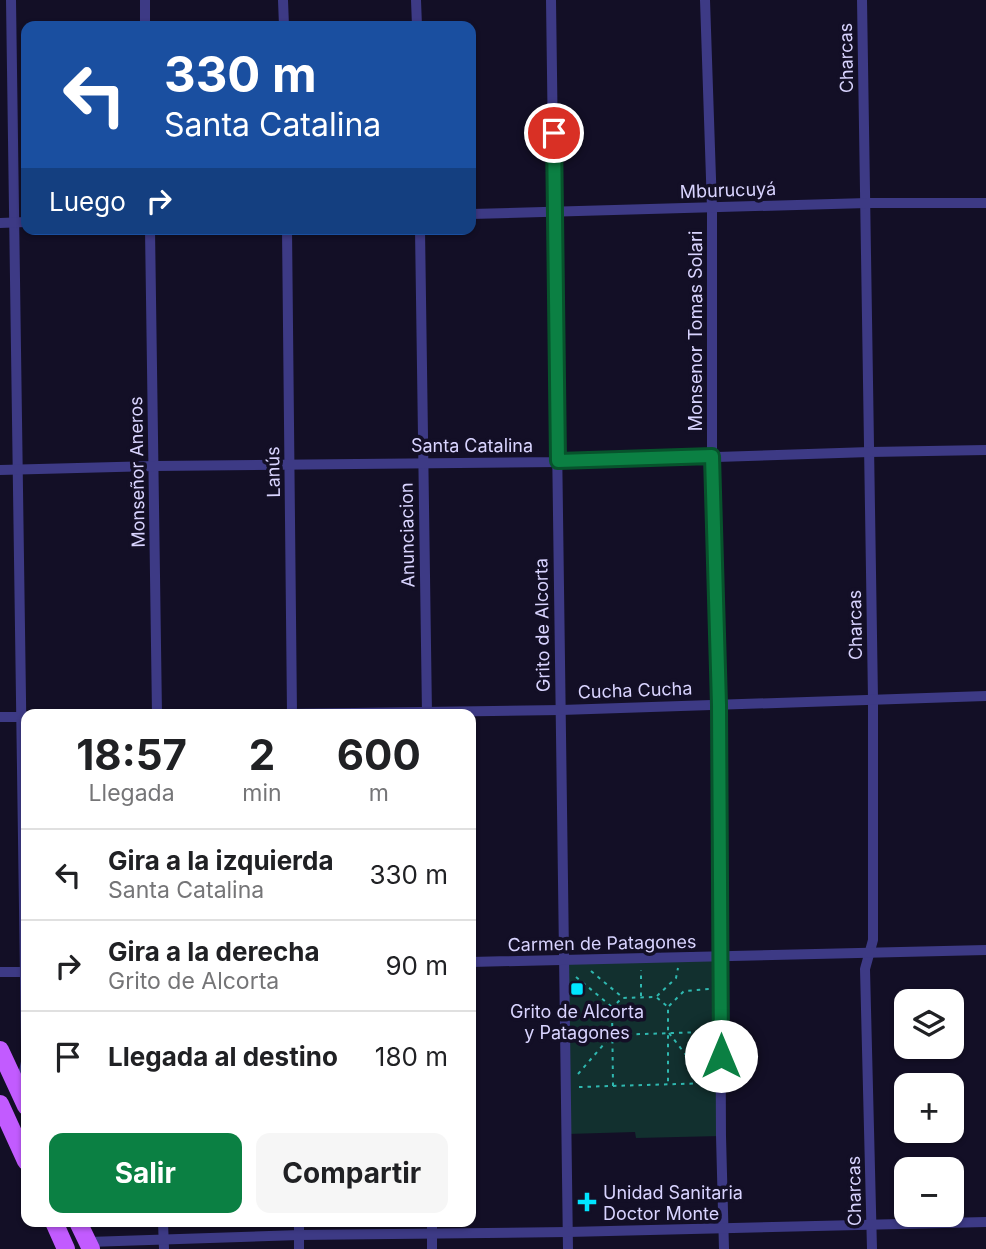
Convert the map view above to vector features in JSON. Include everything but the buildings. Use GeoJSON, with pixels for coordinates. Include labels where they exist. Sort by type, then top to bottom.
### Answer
{"type":"FeatureCollection","features":[{"type":"Feature","properties":{"kind":"main road"},"geometry":{"type":"LineString","coordinates":[[0,1050],[21,1094]]}},
{"type":"Feature","properties":{"kind":"main road"},"geometry":{"type":"LineString","coordinates":[[0,1104],[21,1150]]}},
{"type":"Feature","properties":{"kind":"main road"},"geometry":{"type":"LineString","coordinates":[[56,1227],[66,1249]]}},
{"type":"Feature","properties":{"kind":"main road"},"geometry":{"type":"LineString","coordinates":[[80,1227],[89,1246]]}},
{"type":"Feature","properties":{"kind":"street"},"geometry":{"type":"LineString","coordinates":[[11,0],[21,223],[18,470],[23,709]]}},
{"type":"Feature","properties":{"kind":"street"},"geometry":{"type":"LineString","coordinates":[[145,0],[145,21]]}},
{"type":"Feature","properties":{"kind":"street"},"geometry":{"type":"LineString","coordinates":[[284,0],[284,21]]}},
{"type":"Feature","properties":{"kind":"street"},"geometry":{"type":"LineString","coordinates":[[416,0],[417,21]]}},
{"type":"Feature","properties":{"kind":"street","name":"Grito de Alcorta"},"geometry":{"type":"LineString","coordinates":[[551,0],[568,1249]]}},
{"type":"Feature","properties":{"kind":"street","name":"Monsenor Tomas Solari"},"geometry":{"type":"LineString","coordinates":[[705,0],[712,208],[712,456],[719,705],[724,1249]]}},
{"type":"Feature","properties":{"kind":"street","name":"Charcas"},"geometry":{"type":"LineString","coordinates":[[862,0],[873,699],[873,940],[865,969],[872,1249]]}},
{"type":"Feature","properties":{"kind":"street","name":"Mburucuyá"},"geometry":{"type":"LineString","coordinates":[[476,214],[867,203],[986,203]]}},
{"type":"Feature","properties":{"kind":"street"},"geometry":{"type":"LineString","coordinates":[[0,223],[21,223]]}},
{"type":"Feature","properties":{"kind":"street","name":"Monseñor Aneros"},"geometry":{"type":"LineString","coordinates":[[150,235],[157,709]]}},
{"type":"Feature","properties":{"kind":"street","name":"Lanús"},"geometry":{"type":"LineString","coordinates":[[287,235],[292,709]]}},
{"type":"Feature","properties":{"kind":"street","name":"Anunciacion"},"geometry":{"type":"LineString","coordinates":[[421,235],[427,709]]}},
{"type":"Feature","properties":{"kind":"street","name":"Santa Catalina"},"geometry":{"type":"LineString","coordinates":[[0,470],[558,461],[986,450]]}},
{"type":"Feature","properties":{"kind":"street","name":"Cucha Cucha"},"geometry":{"type":"LineString","coordinates":[[476,712],[986,696]]}},
{"type":"Feature","properties":{"kind":"street"},"geometry":{"type":"LineString","coordinates":[[0,717],[21,717]]}},
{"type":"Feature","properties":{"kind":"street","name":"Carmen de Patagones"},"geometry":{"type":"LineString","coordinates":[[476,962],[564,964],[579,961],[986,950]]}},
{"type":"Feature","properties":{"kind":"street"},"geometry":{"type":"LineString","coordinates":[[0,972],[21,972]]}},
{"type":"Feature","properties":{"kind":"street"},"geometry":{"type":"LineString","coordinates":[[16,1083],[21,1076]]}},
{"type":"Feature","properties":{"kind":"street"},"geometry":{"type":"LineString","coordinates":[[89,1246],[299,1235],[986,1222]]}},
{"type":"Feature","properties":{"kind":"street"},"geometry":{"type":"LineString","coordinates":[[299,1227],[299,1249]]}},
{"type":"Feature","properties":{"kind":"street"},"geometry":{"type":"LineString","coordinates":[[432,1227],[432,1249]]}},
{"type":"Feature","properties":{"kind":"path"},"geometry":{"type":"LineString","coordinates":[[579,961],[622,998],[641,998],[656,997],[677,978],[679,958]]}},
{"type":"Feature","properties":{"kind":"path"},"geometry":{"type":"LineString","coordinates":[[641,960],[641,998]]}},
{"type":"Feature","properties":{"kind":"path"},"geometry":{"type":"LineString","coordinates":[[564,964],[612,1008]]}},
{"type":"Feature","properties":{"kind":"path"},"geometry":{"type":"LineString","coordinates":[[668,1084],[668,1007],[684,991],[721,989]]}},
{"type":"Feature","properties":{"kind":"path"},"geometry":{"type":"LineString","coordinates":[[656,997],[668,1007]]}},
{"type":"Feature","properties":{"kind":"path"},"geometry":{"type":"LineString","coordinates":[[614,1086],[612,1008],[622,998]]}},
{"type":"Feature","properties":{"kind":"path"},"geometry":{"type":"LineString","coordinates":[[668,1032],[708,1083]]}},
{"type":"Feature","properties":{"kind":"path"},"geometry":{"type":"LineString","coordinates":[[565,1036],[720,1032]]}},
{"type":"Feature","properties":{"kind":"path"},"geometry":{"type":"LineString","coordinates":[[566,1088],[612,1034]]}},
{"type":"Feature","properties":{"kind":"path"},"geometry":{"type":"LineString","coordinates":[[566,1088],[721,1081]]}},
{"type":"Feature","properties":{"kind":"green space"},"geometry":{"type":"Polygon","coordinates":[[[721,958],[721,1136],[636,1138],[635,1132],[567,1134],[564,962],[721,958]]]}},
{"type":"Feature","properties":{"kind":"place","name":"Grito de Alcorta y Patagones"},"geometry":{"type":"Point","coordinates":[577,989]}},
{"type":"Feature","properties":{"kind":"place","name":"Unidad Sanitaria Doctor Monte"},"geometry":{"type":"Point","coordinates":[587,1202]}},
{"type":"Feature","properties":{"kind":"route"},"geometry":{"type":"LineString","coordinates":[[554,133],[558,461],[712,456],[719,705],[721,1056]]}}]}
